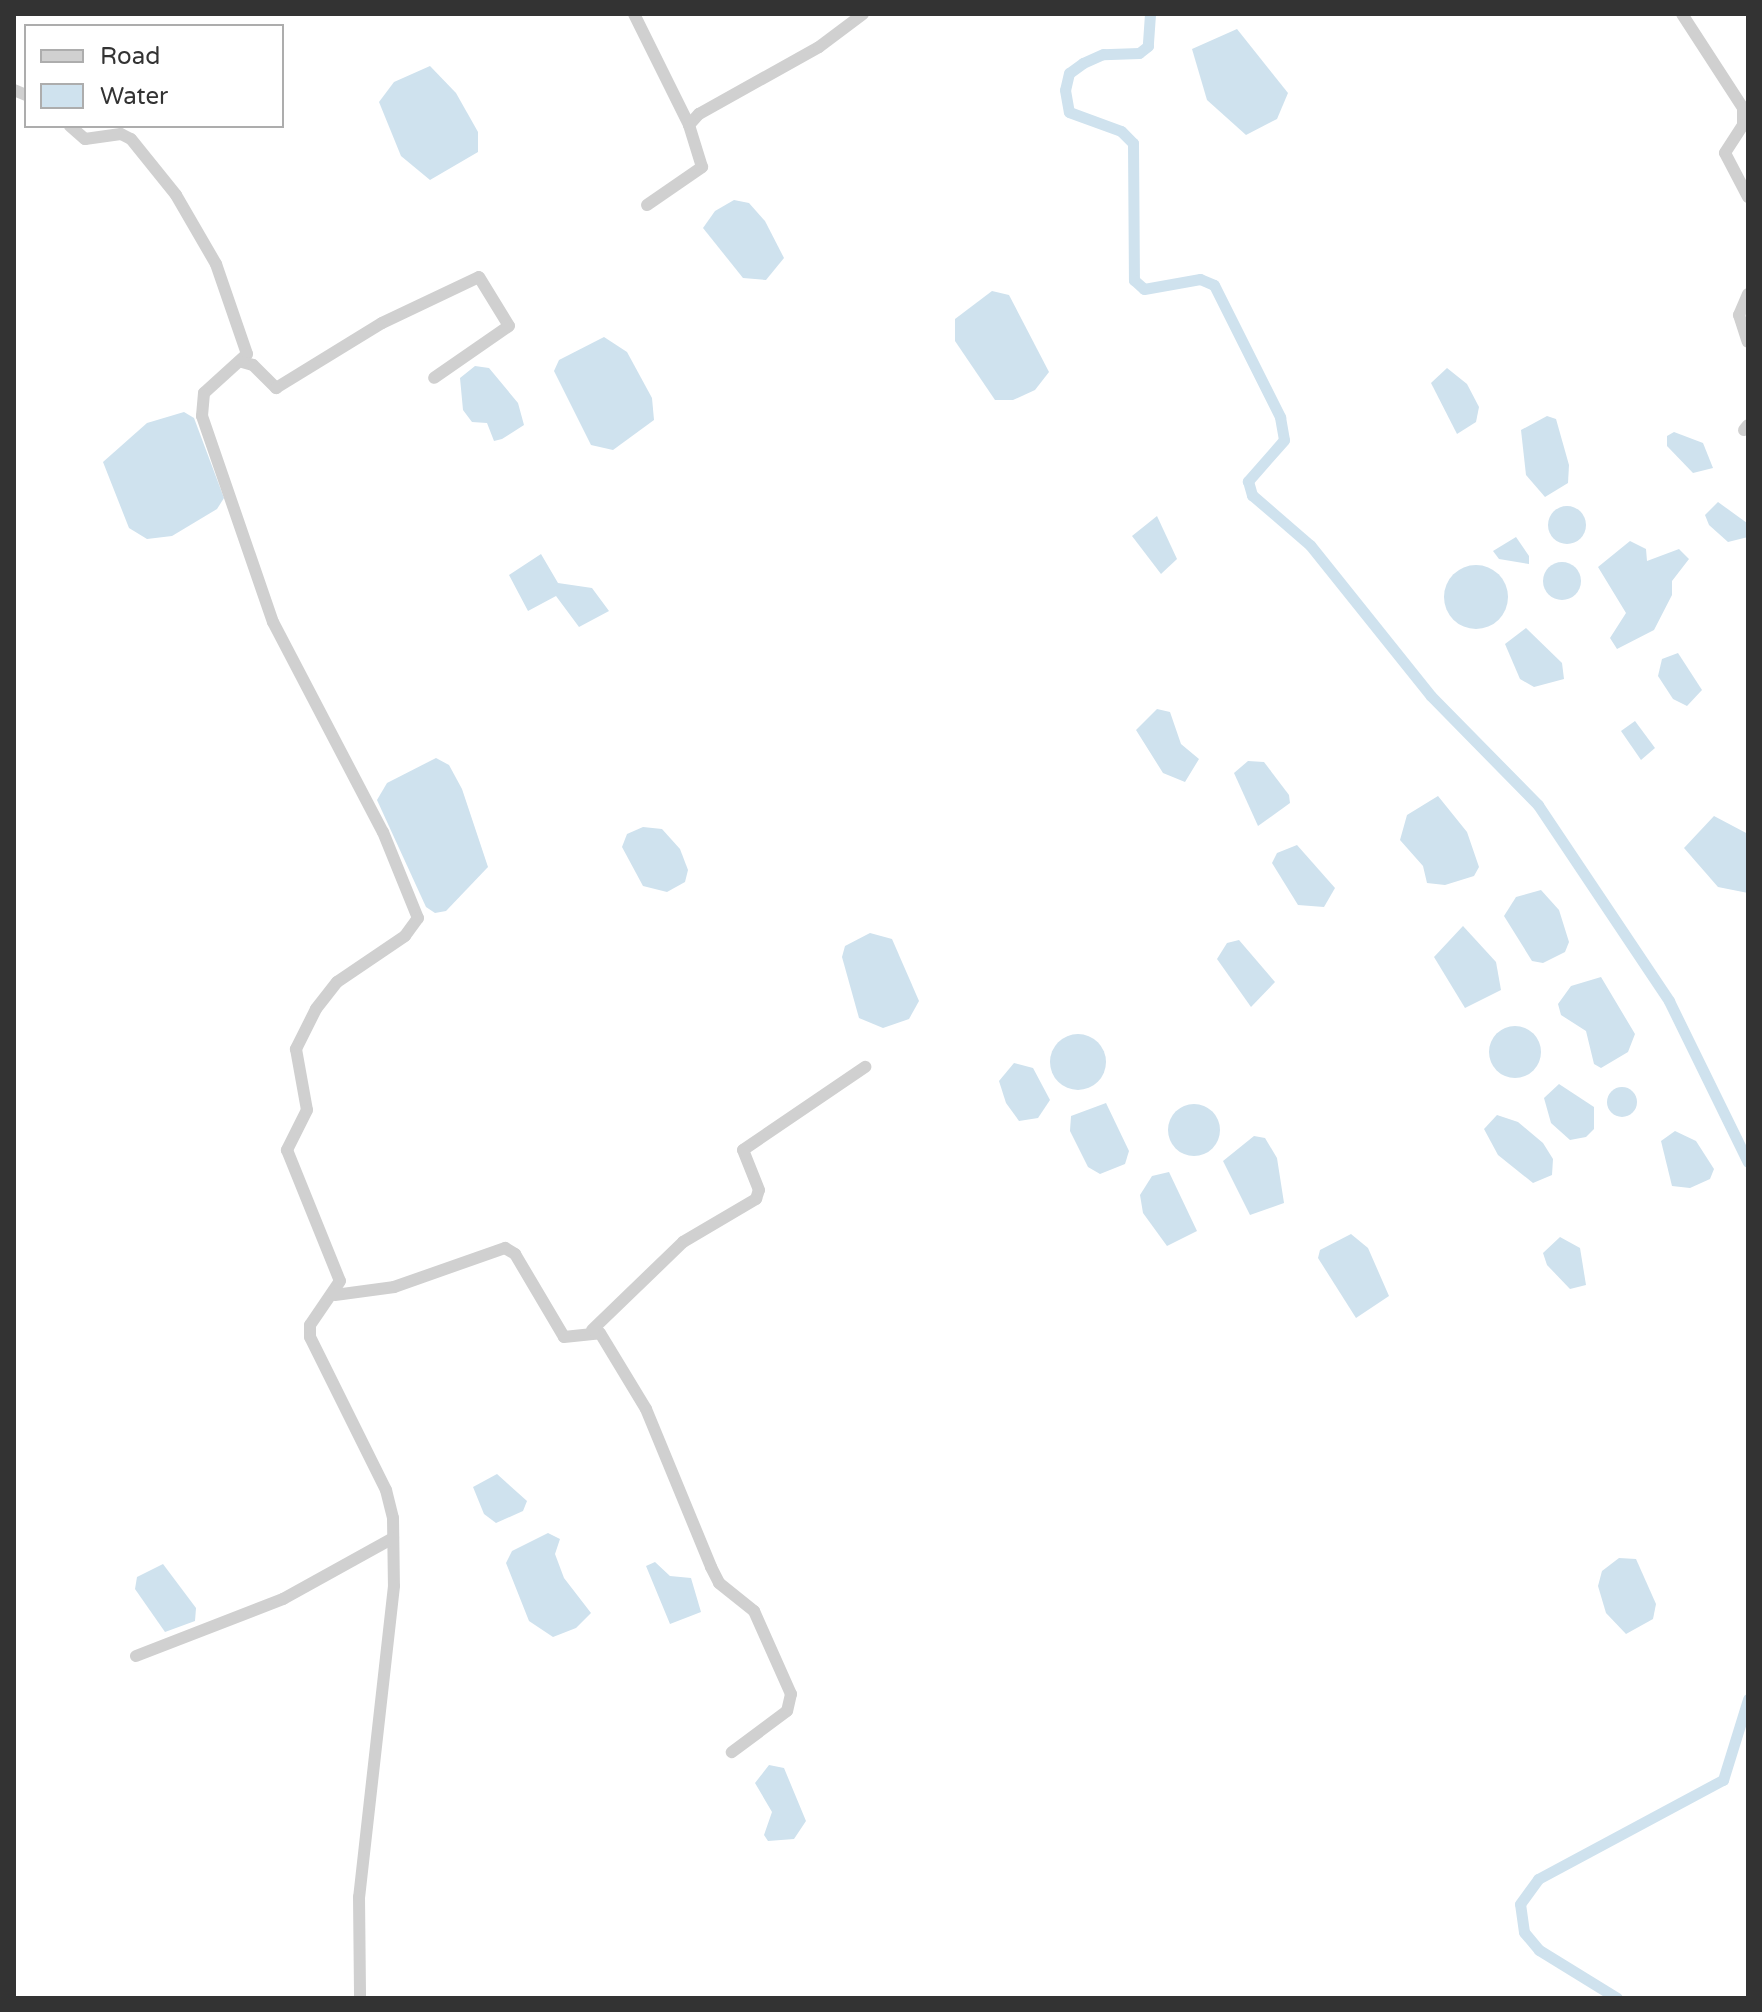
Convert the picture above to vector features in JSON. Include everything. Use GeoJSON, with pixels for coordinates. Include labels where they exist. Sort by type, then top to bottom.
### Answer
{"type":"FeatureCollection","features":[{"type":"Feature","properties":{"kind":"street"},"geometry":{"type":"LineString","coordinates":[[634,14],[689,125],[702,167],[647,205]]}},
{"type":"Feature","properties":{"kind":"street"},"geometry":{"type":"LineString","coordinates":[[689,125],[863,14]]}},
{"type":"Feature","properties":{"kind":"street"},"geometry":{"type":"LineString","coordinates":[[1682,14],[1743,108],[1743,125],[1725,153],[1748,197]]}},
{"type":"Feature","properties":{"kind":"street"},"geometry":{"type":"LineString","coordinates":[[72,128],[85,139],[121,134],[131,139],[176,195],[216,264],[244,338],[242,362],[204,393],[202,416],[273,622],[383,832],[418,918],[405,936],[337,982],[296,1049],[307,1110],[287,1150],[336,1264],[335,1295],[310,1325],[310,1337],[386,1490],[393,1538],[394,1586],[359,1897],[360,1998]]}},
{"type":"Feature","properties":{"kind":"street"},"geometry":{"type":"LineString","coordinates":[[242,362],[253,365],[276,388],[382,323],[467,277],[479,277],[509,326],[434,378]]}},
{"type":"Feature","properties":{"kind":"street"},"geometry":{"type":"LineString","coordinates":[[1748,294],[1739,315],[1748,342]]}},
{"type":"Feature","properties":{"kind":"street"},"geometry":{"type":"LineString","coordinates":[[335,1295],[394,1287],[505,1248],[515,1254],[564,1337],[592,1330],[683,1242],[756,1199],[759,1190],[743,1150],[865,1067]]}},
{"type":"Feature","properties":{"kind":"street"},"geometry":{"type":"LineString","coordinates":[[592,1330],[646,1409],[719,1583],[754,1611],[791,1694],[787,1711],[732,1752]]}},
{"type":"Feature","properties":{"kind":"street"},"geometry":{"type":"LineString","coordinates":[[136,1656],[283,1599],[393,1538]]}},
{"type":"Feature","properties":{"kind":"water"},"geometry":{"type":"Polygon","coordinates":[[[1237,29],[1288,93],[1277,119],[1246,135],[1207,100],[1192,49],[1237,29]]]}},
{"type":"Feature","properties":{"kind":"water"},"geometry":{"type":"Polygon","coordinates":[[[430,66],[456,93],[478,132],[478,152],[430,180],[401,156],[379,102],[394,82],[430,66]]]}},
{"type":"Feature","properties":{"kind":"water"},"geometry":{"type":"Polygon","coordinates":[[[734,200],[749,203],[765,221],[784,258],[766,280],[743,278],[703,228],[715,211],[734,200]]]}},
{"type":"Feature","properties":{"kind":"water"},"geometry":{"type":"Polygon","coordinates":[[[992,291],[1009,295],[1049,372],[1035,390],[1013,400],[995,400],[955,341],[955,319],[992,291]]]}},
{"type":"Feature","properties":{"kind":"water"},"geometry":{"type":"Polygon","coordinates":[[[604,337],[627,352],[652,398],[654,420],[613,450],[591,445],[554,371],[559,360],[604,337]]]}},
{"type":"Feature","properties":{"kind":"water"},"geometry":{"type":"Polygon","coordinates":[[[475,366],[489,368],[518,403],[524,425],[502,439],[494,441],[487,423],[472,422],[463,410],[460,378],[475,366]]]}},
{"type":"Feature","properties":{"kind":"water"},"geometry":{"type":"Polygon","coordinates":[[[1447,368],[1467,384],[1479,407],[1476,422],[1457,434],[1431,383],[1447,368]]]}},
{"type":"Feature","properties":{"kind":"water"},"geometry":{"type":"Polygon","coordinates":[[[184,412],[194,418],[224,498],[217,509],[172,536],[147,539],[129,528],[103,462],[147,423],[184,412]]]}},
{"type":"Feature","properties":{"kind":"water"},"geometry":{"type":"Polygon","coordinates":[[[1547,416],[1556,419],[1569,465],[1568,483],[1545,497],[1526,475],[1521,430],[1547,416]]]}},
{"type":"Feature","properties":{"kind":"water"},"geometry":{"type":"Polygon","coordinates":[[[1674,432],[1703,443],[1713,468],[1693,473],[1667,446],[1667,436],[1674,432]]]}},
{"type":"Feature","properties":{"kind":"water"},"geometry":{"type":"Polygon","coordinates":[[[1718,502],[1747,523],[1748,537],[1728,542],[1709,525],[1705,515],[1718,502]]]}},
{"type":"Feature","properties":{"kind":"water"},"geometry":{"type":"Polygon","coordinates":[[[1567,506],[1580,512],[1586,525],[1580,538],[1567,544],[1554,538],[1548,525],[1554,512],[1567,506]]]}},
{"type":"Feature","properties":{"kind":"water"},"geometry":{"type":"Polygon","coordinates":[[[1157,516],[1177,559],[1161,574],[1132,536],[1157,516]]]}},
{"type":"Feature","properties":{"kind":"water"},"geometry":{"type":"Polygon","coordinates":[[[1516,537],[1529,556],[1529,564],[1499,559],[1493,551],[1516,537]]]}},
{"type":"Feature","properties":{"kind":"water"},"geometry":{"type":"Polygon","coordinates":[[[1630,541],[1646,549],[1647,561],[1679,549],[1689,559],[1672,581],[1672,595],[1654,630],[1617,649],[1610,638],[1626,613],[1598,567],[1630,541]]]}},
{"type":"Feature","properties":{"kind":"water"},"geometry":{"type":"Polygon","coordinates":[[[541,554],[558,583],[592,588],[609,611],[579,627],[556,596],[528,611],[509,575],[541,554]]]}},
{"type":"Feature","properties":{"kind":"water"},"geometry":{"type":"Polygon","coordinates":[[[1562,562],[1575,568],[1581,581],[1575,594],[1562,600],[1549,594],[1543,581],[1549,568],[1562,562]]]}},
{"type":"Feature","properties":{"kind":"water"},"geometry":{"type":"Polygon","coordinates":[[[1470,565],[1482,565],[1499,574],[1506,585],[1506,609],[1499,620],[1482,629],[1470,629],[1458,624],[1449,615],[1444,603],[1444,591],[1449,579],[1458,570],[1470,565]]]}},
{"type":"Feature","properties":{"kind":"water"},"geometry":{"type":"Polygon","coordinates":[[[1526,628],[1562,663],[1564,679],[1534,687],[1520,679],[1505,644],[1526,628]]]}},
{"type":"Feature","properties":{"kind":"water"},"geometry":{"type":"Polygon","coordinates":[[[1678,653],[1702,690],[1687,706],[1673,699],[1658,676],[1662,659],[1678,653]]]}},
{"type":"Feature","properties":{"kind":"water"},"geometry":{"type":"Polygon","coordinates":[[[1157,709],[1170,712],[1181,744],[1199,759],[1185,782],[1163,773],[1136,730],[1157,709]]]}},
{"type":"Feature","properties":{"kind":"water"},"geometry":{"type":"Polygon","coordinates":[[[1635,721],[1655,748],[1641,760],[1621,731],[1635,721]]]}},
{"type":"Feature","properties":{"kind":"water"},"geometry":{"type":"Polygon","coordinates":[[[436,758],[449,765],[462,789],[488,867],[446,911],[435,913],[426,907],[377,800],[387,783],[436,758]]]}},
{"type":"Feature","properties":{"kind":"water"},"geometry":{"type":"Polygon","coordinates":[[[1248,761],[1264,762],[1289,795],[1290,803],[1258,826],[1234,773],[1248,761]]]}},
{"type":"Feature","properties":{"kind":"water"},"geometry":{"type":"Polygon","coordinates":[[[1438,796],[1467,832],[1479,867],[1474,876],[1445,885],[1427,883],[1423,866],[1400,840],[1407,815],[1438,796]]]}},
{"type":"Feature","properties":{"kind":"water"},"geometry":{"type":"Polygon","coordinates":[[[1714,816],[1748,834],[1748,893],[1718,887],[1684,848],[1714,816]]]}},
{"type":"Feature","properties":{"kind":"water"},"geometry":{"type":"Polygon","coordinates":[[[643,827],[662,829],[680,849],[688,870],[685,882],[667,892],[643,886],[622,847],[627,834],[643,827]]]}},
{"type":"Feature","properties":{"kind":"water"},"geometry":{"type":"Polygon","coordinates":[[[1297,845],[1335,888],[1324,907],[1298,905],[1272,863],[1277,853],[1297,845]]]}},
{"type":"Feature","properties":{"kind":"water"},"geometry":{"type":"Polygon","coordinates":[[[1541,890],[1559,910],[1569,942],[1565,952],[1543,963],[1532,961],[1504,916],[1516,897],[1541,890]]]}},
{"type":"Feature","properties":{"kind":"water"},"geometry":{"type":"Polygon","coordinates":[[[1463,926],[1496,962],[1501,990],[1465,1008],[1434,957],[1463,926]]]}},
{"type":"Feature","properties":{"kind":"water"},"geometry":{"type":"Polygon","coordinates":[[[870,933],[892,939],[919,1001],[909,1019],[883,1028],[859,1018],[842,957],[845,946],[870,933]]]}},
{"type":"Feature","properties":{"kind":"water"},"geometry":{"type":"Polygon","coordinates":[[[1239,940],[1275,982],[1251,1007],[1217,959],[1227,943],[1239,940]]]}},
{"type":"Feature","properties":{"kind":"water"},"geometry":{"type":"Polygon","coordinates":[[[1601,977],[1635,1034],[1628,1052],[1601,1068],[1594,1064],[1586,1031],[1561,1015],[1558,1004],[1571,986],[1601,977]]]}},
{"type":"Feature","properties":{"kind":"water"},"geometry":{"type":"Polygon","coordinates":[[[1515,1026],[1534,1033],[1541,1052],[1534,1071],[1515,1078],[1496,1071],[1489,1052],[1496,1033],[1515,1026]]]}},
{"type":"Feature","properties":{"kind":"water"},"geometry":{"type":"Polygon","coordinates":[[[1078,1034],[1098,1042],[1106,1062],[1098,1082],[1078,1090],[1058,1082],[1050,1062],[1058,1042],[1078,1034]]]}},
{"type":"Feature","properties":{"kind":"water"},"geometry":{"type":"Polygon","coordinates":[[[1014,1063],[1033,1068],[1050,1100],[1038,1118],[1019,1121],[1006,1103],[999,1081],[1014,1063]]]}},
{"type":"Feature","properties":{"kind":"water"},"geometry":{"type":"Polygon","coordinates":[[[1559,1084],[1594,1107],[1594,1129],[1586,1137],[1570,1140],[1551,1123],[1544,1098],[1559,1084]]]}},
{"type":"Feature","properties":{"kind":"water"},"geometry":{"type":"Polygon","coordinates":[[[1622,1087],[1633,1091],[1637,1102],[1633,1113],[1622,1117],[1611,1113],[1607,1102],[1611,1091],[1622,1087]]]}},
{"type":"Feature","properties":{"kind":"water"},"geometry":{"type":"Polygon","coordinates":[[[1106,1103],[1129,1151],[1125,1164],[1100,1174],[1088,1167],[1070,1131],[1071,1116],[1106,1103]]]}},
{"type":"Feature","properties":{"kind":"water"},"geometry":{"type":"Polygon","coordinates":[[[1194,1104],[1212,1112],[1220,1130],[1212,1148],[1194,1156],[1176,1148],[1168,1130],[1176,1112],[1194,1104]]]}},
{"type":"Feature","properties":{"kind":"water"},"geometry":{"type":"Polygon","coordinates":[[[1497,1115],[1518,1122],[1543,1143],[1553,1159],[1552,1175],[1533,1183],[1498,1155],[1484,1129],[1497,1115]]]}},
{"type":"Feature","properties":{"kind":"water"},"geometry":{"type":"Polygon","coordinates":[[[1675,1131],[1696,1141],[1714,1169],[1710,1179],[1690,1188],[1672,1186],[1661,1141],[1675,1131]]]}},
{"type":"Feature","properties":{"kind":"water"},"geometry":{"type":"Polygon","coordinates":[[[1254,1136],[1265,1138],[1277,1158],[1284,1203],[1250,1215],[1223,1161],[1254,1136]]]}},
{"type":"Feature","properties":{"kind":"water"},"geometry":{"type":"Polygon","coordinates":[[[1169,1172],[1197,1231],[1167,1246],[1143,1213],[1140,1195],[1152,1176],[1169,1172]]]}},
{"type":"Feature","properties":{"kind":"water"},"geometry":{"type":"Polygon","coordinates":[[[1351,1234],[1368,1248],[1389,1296],[1356,1318],[1318,1258],[1320,1250],[1351,1234]]]}},
{"type":"Feature","properties":{"kind":"water"},"geometry":{"type":"Polygon","coordinates":[[[1560,1237],[1580,1248],[1586,1285],[1570,1289],[1547,1265],[1543,1253],[1560,1237]]]}},
{"type":"Feature","properties":{"kind":"water"},"geometry":{"type":"Polygon","coordinates":[[[497,1474],[527,1501],[523,1511],[496,1523],[484,1514],[473,1487],[497,1474]]]}},
{"type":"Feature","properties":{"kind":"water"},"geometry":{"type":"Polygon","coordinates":[[[548,1533],[560,1539],[555,1554],[564,1578],[591,1613],[576,1628],[553,1637],[529,1621],[506,1563],[512,1551],[548,1533]]]}},
{"type":"Feature","properties":{"kind":"water"},"geometry":{"type":"Polygon","coordinates":[[[1619,1558],[1636,1559],[1656,1604],[1653,1619],[1626,1634],[1606,1613],[1598,1586],[1602,1571],[1619,1558]]]}},
{"type":"Feature","properties":{"kind":"water"},"geometry":{"type":"Polygon","coordinates":[[[655,1562],[670,1576],[691,1578],[701,1612],[670,1624],[646,1566],[655,1562]]]}},
{"type":"Feature","properties":{"kind":"water"},"geometry":{"type":"Polygon","coordinates":[[[163,1564],[196,1608],[195,1621],[165,1632],[135,1589],[137,1577],[163,1564]]]}},
{"type":"Feature","properties":{"kind":"water"},"geometry":{"type":"Polygon","coordinates":[[[769,1765],[784,1768],[806,1821],[794,1839],[768,1841],[764,1835],[772,1812],[755,1783],[769,1765]]]}},
{"type":"Feature","properties":{"kind":"waterway"},"geometry":{"type":"LineString","coordinates":[[1150,14],[1148,46],[1139,53],[1103,54],[1083,63],[1069,73],[1065,90],[1069,112],[1121,131],[1133,143],[1134,280],[1144,289],[1200,279],[1214,285],[1280,417],[1284,440],[1248,481],[1252,495],[1310,545],[1431,696],[1538,805],[1669,1001],[1748,1162]]}},
{"type":"Feature","properties":{"kind":"waterway"},"geometry":{"type":"LineString","coordinates":[[1617,1998],[1539,1950],[1524,1932],[1520,1904],[1538,1879],[1723,1780],[1748,1699]]}}]}
